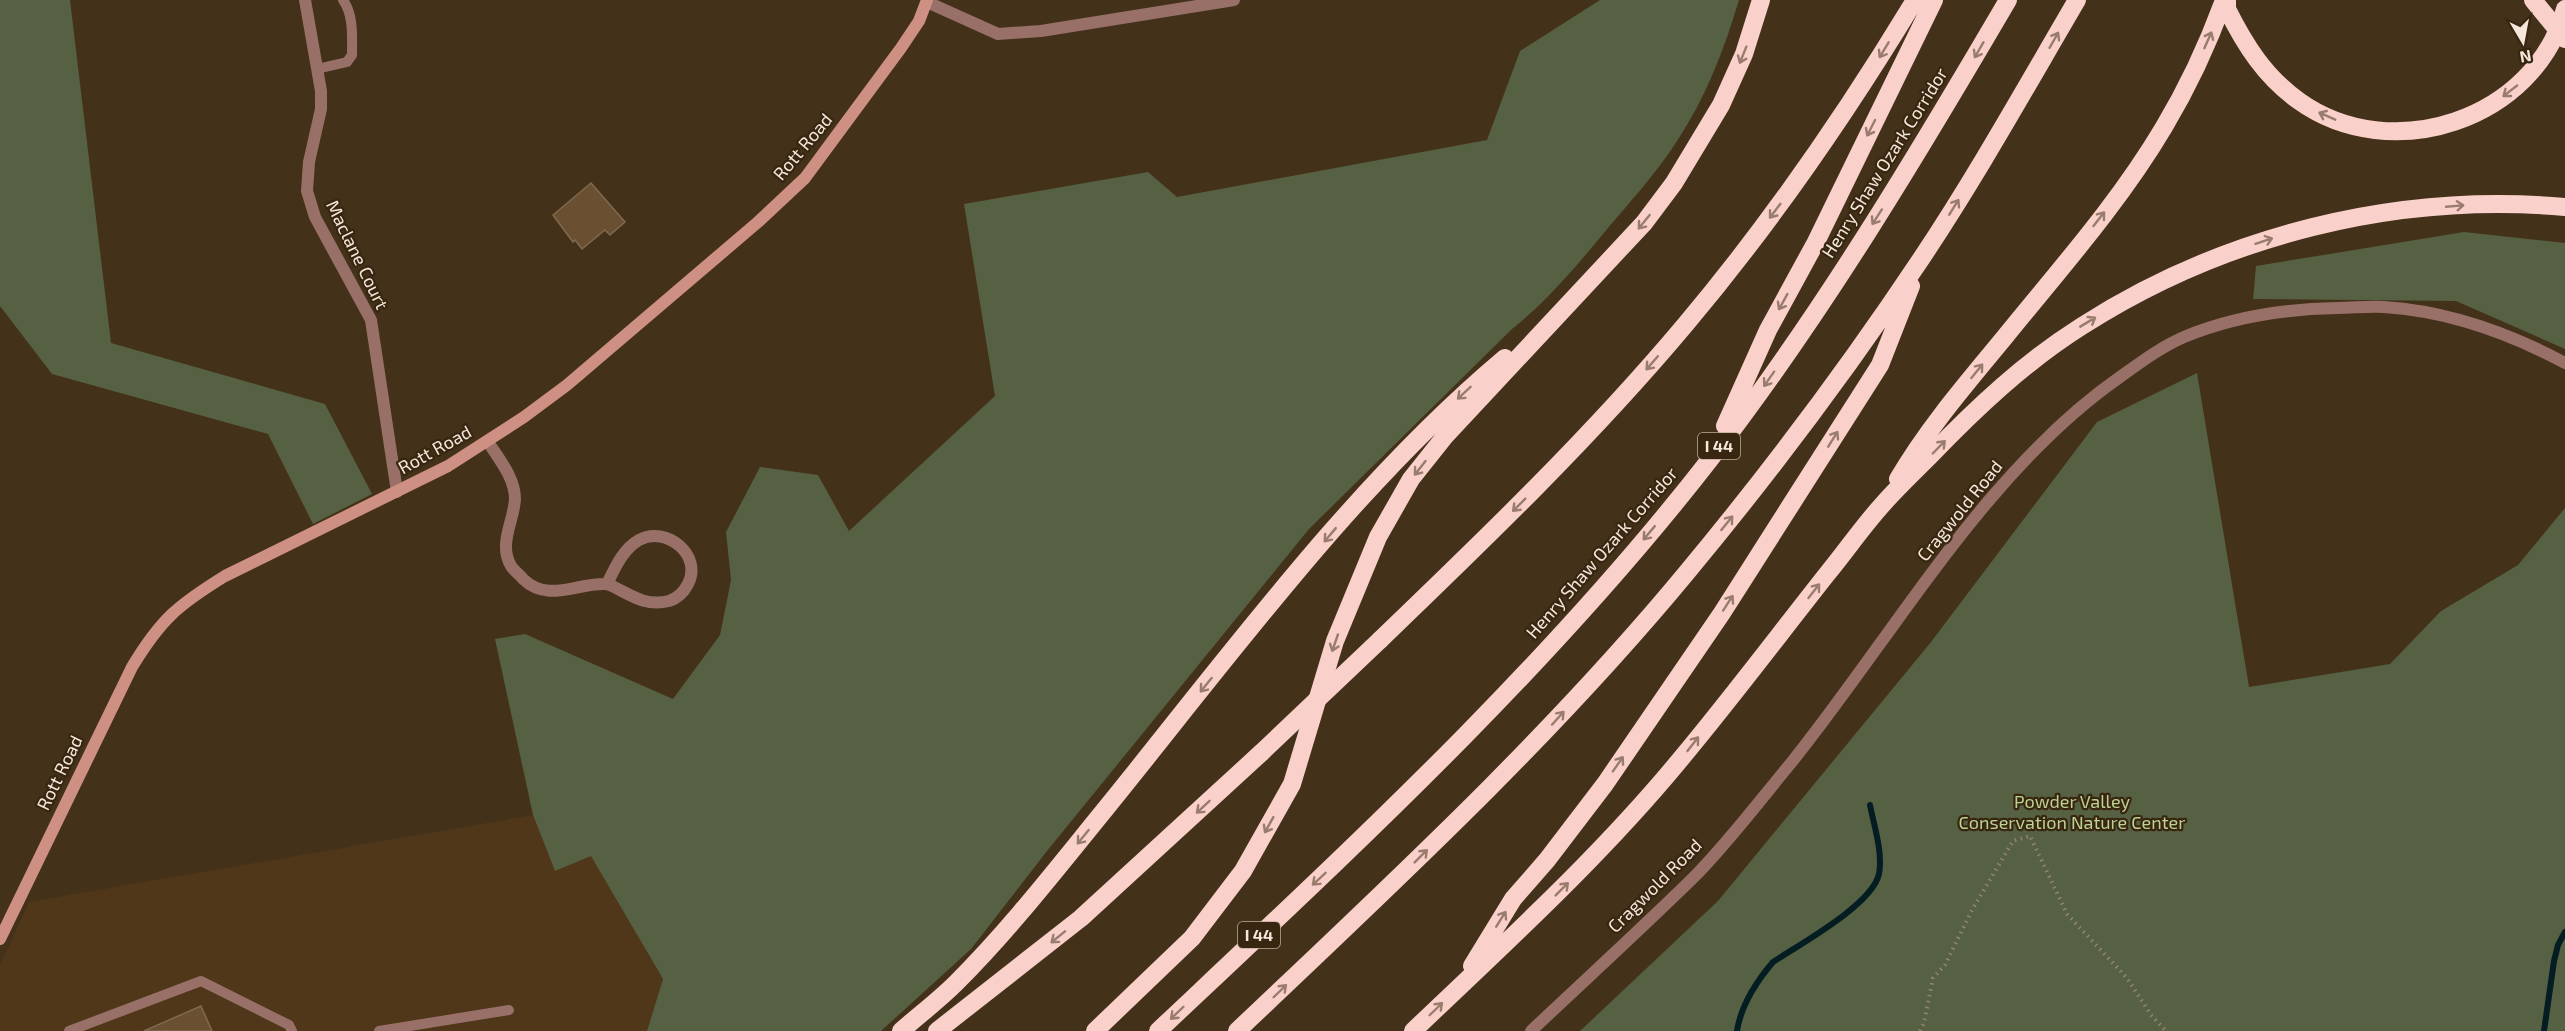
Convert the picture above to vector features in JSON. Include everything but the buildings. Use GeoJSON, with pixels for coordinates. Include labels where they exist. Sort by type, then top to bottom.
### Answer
{"type":"FeatureCollection","features":[{"type":"Feature","properties":{"kind":"highway"},"geometry":{"type":"LineString","coordinates":[[1095,1031],[1192,938],[1244,871],[1292,784],[1335,641],[1378,537],[1411,480],[1446,435],[1614,256],[1674,183],[1721,105],[1744,54],[1761,0]]}},
{"type":"Feature","properties":{"kind":"highway"},"geometry":{"type":"LineString","coordinates":[[937,1031],[1081,918],[1261,753],[1536,488],[1637,380],[1751,243],[1834,130],[1915,0]]}},
{"type":"Feature","properties":{"kind":"highway"},"geometry":{"type":"LineString","coordinates":[[1709,460],[1768,330],[1816,242],[1934,0]]}},
{"type":"Feature","properties":{"kind":"highway","name":"Henry Shaw Ozark Corridor"},"geometry":{"type":"LineString","coordinates":[[1158,1031],[1361,839],[1481,718],[1581,613],[1709,460],[1794,343],[1852,256],[2008,0]]}},
{"type":"Feature","properties":{"kind":"highway"},"geometry":{"type":"LineString","coordinates":[[1237,1031],[1503,776],[1620,651],[1752,493],[1923,257],[2077,0]]}},
{"type":"Feature","properties":{"kind":"highway"},"geometry":{"type":"LineString","coordinates":[[2226,0],[2228,9],[2256,60],[2278,85],[2300,102],[2326,117],[2353,126],[2384,132],[2441,127],[2472,116],[2497,102],[2520,83],[2542,57],[2561,24],[2565,9]]}},
{"type":"Feature","properties":{"kind":"highway"},"geometry":{"type":"LineString","coordinates":[[1883,504],[1920,441],[2069,257],[2137,168],[2164,128],[2190,80],[2226,0]]}},
{"type":"Feature","properties":{"kind":"highway"},"geometry":{"type":"LineString","coordinates":[[2533,0],[2565,39]]}},
{"type":"Feature","properties":{"kind":"highway"},"geometry":{"type":"LineString","coordinates":[[1413,1031],[1592,859],[1678,762],[1883,504],[1971,414],[2024,368],[2080,326],[2139,293],[2201,263],[2265,240],[2319,225],[2397,210],[2466,205],[2535,204],[2565,207]]}},
{"type":"Feature","properties":{"kind":"highway"},"geometry":{"type":"LineString","coordinates":[[1459,987],[1513,899],[1547,860],[1650,719],[1814,469],[1880,365],[1923,257]]}},
{"type":"Feature","properties":{"kind":"highway"},"geometry":{"type":"LineString","coordinates":[[901,1031],[955,985],[1024,910],[1293,578],[1371,488],[1467,390],[1557,315]]}},
{"type":"Feature","properties":{"kind":"street","name":"Maclane Court"},"geometry":{"type":"LineString","coordinates":[[305,0],[321,91],[321,109],[309,162],[307,191],[315,217],[371,320],[397,492]]}},
{"type":"Feature","properties":{"kind":"street"},"geometry":{"type":"LineString","coordinates":[[927,1],[998,34],[1041,31],[1234,0]]}},
{"type":"Feature","properties":{"kind":"street","name":"Rott Road"},"geometry":{"type":"LineString","coordinates":[[0,939],[132,667],[152,635],[166,618],[191,597],[225,576],[397,492],[488,442],[558,391],[620,341],[758,222],[805,178],[901,48],[919,21],[927,1]]}},
{"type":"Feature","properties":{"kind":"street","name":"Cragwold Road"},"geometry":{"type":"LineString","coordinates":[[1531,1031],[1696,874],[1791,763],[1942,561],[2020,464],[2087,400],[2148,357],[2184,338],[2273,312],[2384,307],[2427,314],[2493,331],[2536,347],[2565,363]]}},
{"type":"Feature","properties":{"kind":"street"},"geometry":{"type":"LineString","coordinates":[[488,442],[509,476],[515,499],[506,539],[510,565],[532,587],[556,592],[607,584],[647,603],[661,603],[675,599],[685,589],[692,576],[690,561],[682,546],[666,537],[652,536],[639,540],[624,554],[607,584]]}},
{"type":"Feature","properties":{"kind":"lane"},"geometry":{"type":"LineString","coordinates":[[317,69],[346,62],[352,55],[351,25],[344,0]]}},
{"type":"Feature","properties":{"kind":"lane"},"geometry":{"type":"LineString","coordinates":[[69,1031],[201,981],[289,1024],[292,1031]]}},
{"type":"Feature","properties":{"kind":"lane"},"geometry":{"type":"LineString","coordinates":[[379,1031],[509,1010]]}},
{"type":"Feature","properties":{"kind":"path"},"geometry":{"type":"LineString","coordinates":[[1920,1031],[1924,1023],[1933,978],[1945,965],[1972,910],[2013,841],[2030,836],[2067,914],[2127,978],[2151,1015],[2166,1031]]}},
{"type":"Feature","properties":{"kind":"shaded area"},"geometry":{"type":"Polygon","coordinates":[[[533,815],[555,871],[591,855],[663,979],[647,1031],[0,1031],[0,965],[29,902],[533,815]]]}},
{"type":"Feature","properties":{"kind":"green space"},"geometry":{"type":"Polygon","coordinates":[[[0,0],[70,0],[111,343],[325,404],[372,494],[313,524],[268,434],[52,374],[0,306],[0,0]]]}},
{"type":"Feature","properties":{"kind":"green space"},"geometry":{"type":"Polygon","coordinates":[[[1600,0],[1739,0],[1713,73],[1677,141],[1642,189],[1560,284],[1309,529],[1047,851],[971,949],[881,1031],[647,1031],[663,979],[591,856],[555,871],[533,815],[495,639],[525,634],[673,699],[720,635],[731,580],[726,532],[760,467],[818,475],[849,531],[995,396],[964,204],[1148,172],[1177,197],[1487,140],[1520,51],[1600,0]]]}},
{"type":"Feature","properties":{"kind":"green space"},"geometry":{"type":"Polygon","coordinates":[[[2464,232],[2565,243],[2565,349],[2456,301],[2253,299],[2256,266],[2464,232]]]}},
{"type":"Feature","properties":{"kind":"green space","name":"Powder Valley Conservation Nature Center"},"geometry":{"type":"Polygon","coordinates":[[[2197,373],[2249,687],[2390,664],[2441,611],[2518,565],[2565,508],[2565,1031],[1580,1031],[1718,901],[1931,642],[2097,422],[2197,373]]]}},
{"type":"Feature","properties":{"kind":"waterway"},"geometry":{"type":"LineString","coordinates":[[1737,1031],[1750,994],[1773,962],[1850,911],[1874,886],[1879,874],[1880,857],[1870,805]]}},
{"type":"Feature","properties":{"kind":"waterway"},"geometry":{"type":"LineString","coordinates":[[2544,1031],[2554,961],[2558,945],[2565,932]]}}]}
